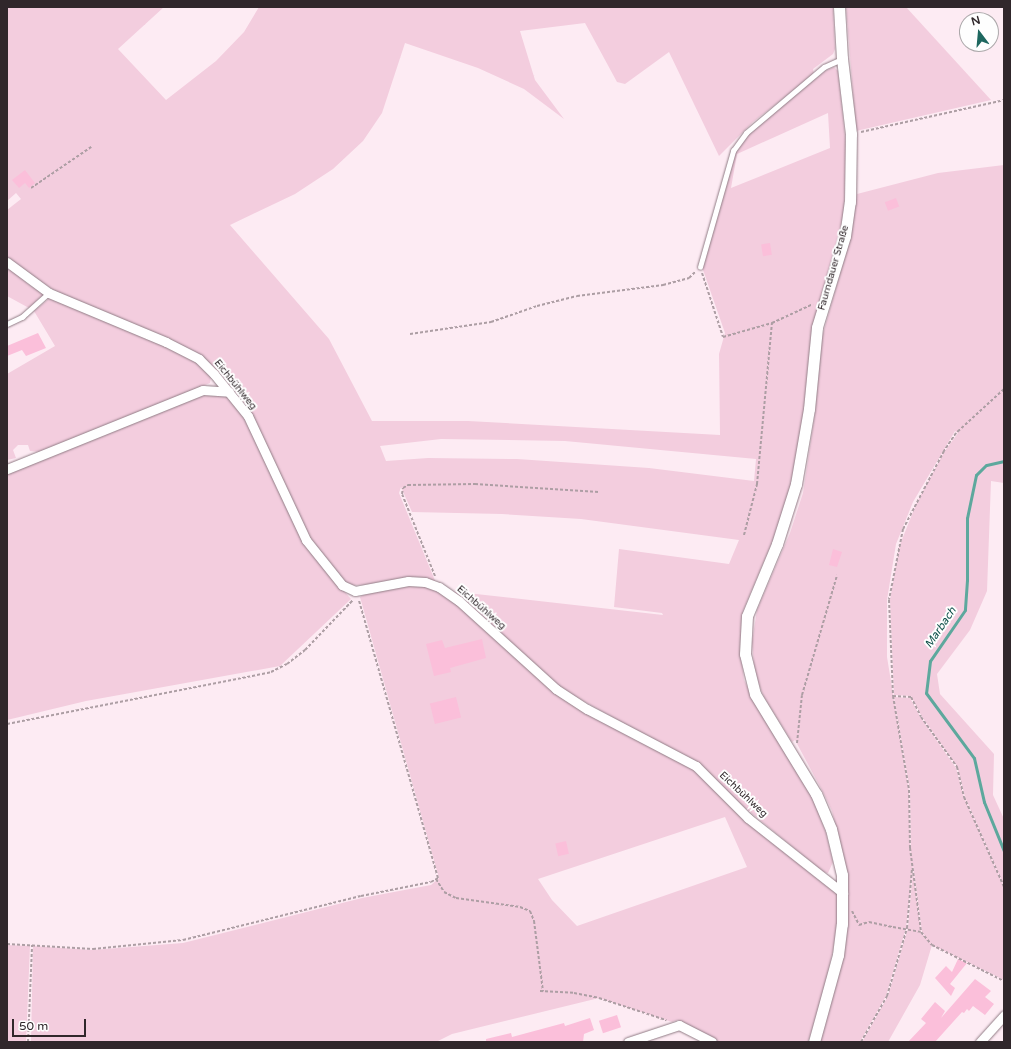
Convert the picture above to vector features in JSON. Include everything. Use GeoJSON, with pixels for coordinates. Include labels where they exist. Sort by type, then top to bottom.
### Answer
{"type":"FeatureCollection","features":[{"type":"Feature","properties":{"kind":"street","name":"Faurndauer Straße"},"geometry":{"type":"LineString","coordinates":[[814,1042],[838,955],[843,893],[842,875],[831,829],[808,777],[755,694],[746,666],[745,640],[747,616],[777,544],[796,484],[809,409],[817,327],[844,236],[850,202],[851,134],[842,59],[840,7]]}},
{"type":"Feature","properties":{"kind":"street","name":"Eichbühlweg"},"geometry":{"type":"LineString","coordinates":[[7,262],[49,293],[183,349],[199,359],[229,392],[248,416],[306,540],[342,585],[355,591],[408,582],[425,582],[439,587],[459,601],[556,689],[587,709],[696,766],[748,818],[843,893]]}},
{"type":"Feature","properties":{"kind":"street"},"geometry":{"type":"LineString","coordinates":[[7,469],[203,390],[229,392]]}},
{"type":"Feature","properties":{"kind":"street"},"geometry":{"type":"LineString","coordinates":[[980,1042],[1004,1015]]}},
{"type":"Feature","properties":{"kind":"street"},"geometry":{"type":"LineString","coordinates":[[628,1042],[678,1025],[712,1042]]}},
{"type":"Feature","properties":{"kind":"lane"},"geometry":{"type":"LineString","coordinates":[[700,267],[733,151],[752,128],[824,67],[842,59]]}},
{"type":"Feature","properties":{"kind":"lane"},"geometry":{"type":"LineString","coordinates":[[7,324],[22,317],[49,293]]}},
{"type":"Feature","properties":{"kind":"path"},"geometry":{"type":"LineString","coordinates":[[851,134],[1004,100]]}},
{"type":"Feature","properties":{"kind":"path"},"geometry":{"type":"LineString","coordinates":[[31,188],[91,147]]}},
{"type":"Feature","properties":{"kind":"path"},"geometry":{"type":"LineString","coordinates":[[410,334],[491,322],[537,306],[577,296],[663,285],[689,278],[700,267],[723,338],[772,323],[826,299]]}},
{"type":"Feature","properties":{"kind":"path"},"geometry":{"type":"LineString","coordinates":[[744,535],[757,484],[772,323]]}},
{"type":"Feature","properties":{"kind":"path"},"geometry":{"type":"LineString","coordinates":[[1004,389],[965,424],[944,451],[903,529],[889,600],[892,696],[910,790],[913,865],[921,932],[932,945],[1004,981]]}},
{"type":"Feature","properties":{"kind":"path"},"geometry":{"type":"LineString","coordinates":[[439,587],[402,494],[403,488],[408,485],[475,484],[599,492]]}},
{"type":"Feature","properties":{"kind":"path"},"geometry":{"type":"LineString","coordinates":[[795,757],[802,695],[837,575]]}},
{"type":"Feature","properties":{"kind":"path"},"geometry":{"type":"LineString","coordinates":[[7,724],[271,672],[287,664],[305,650],[352,600],[355,591]]}},
{"type":"Feature","properties":{"kind":"path"},"geometry":{"type":"LineString","coordinates":[[355,591],[435,864],[438,878],[436,879],[444,892],[456,898],[520,907],[530,911],[534,920],[542,991],[599,998],[678,1025]]}},
{"type":"Feature","properties":{"kind":"path"},"geometry":{"type":"LineString","coordinates":[[892,696],[911,697],[921,717],[957,767],[964,797],[1004,887]]}},
{"type":"Feature","properties":{"kind":"path"},"geometry":{"type":"LineString","coordinates":[[861,1042],[887,996],[907,928],[913,865]]}},
{"type":"Feature","properties":{"kind":"path"},"geometry":{"type":"LineString","coordinates":[[7,944],[93,949],[183,940],[436,879]]}},
{"type":"Feature","properties":{"kind":"path"},"geometry":{"type":"LineString","coordinates":[[843,893],[859,925],[869,922],[921,932]]}},
{"type":"Feature","properties":{"kind":"path"},"geometry":{"type":"LineString","coordinates":[[28,1042],[32,945]]}},
{"type":"Feature","properties":{"kind":"shaded area"},"geometry":{"type":"Polygon","coordinates":[[[7,7],[164,7],[118,49],[166,100],[216,61],[244,32],[259,7],[833,7],[835,49],[833,54],[813,69],[814,74],[753,122],[719,156],[669,52],[625,84],[617,82],[585,23],[520,31],[535,80],[564,119],[524,89],[478,68],[405,43],[382,113],[363,141],[333,169],[295,194],[230,225],[329,339],[372,421],[468,421],[720,435],[719,354],[725,333],[702,267],[735,153],[748,134],[825,71],[834,67],[838,71],[846,146],[844,213],[822,293],[802,423],[789,493],[773,540],[743,611],[740,649],[744,680],[752,696],[801,774],[815,803],[826,833],[833,862],[828,873],[823,872],[744,807],[697,764],[558,687],[449,591],[663,615],[662,613],[614,607],[619,549],[729,564],[739,540],[581,519],[502,514],[412,512],[401,487],[399,493],[436,583],[350,585],[344,581],[308,538],[253,420],[206,361],[55,291],[7,259],[7,210],[21,199],[16,193],[7,201],[7,7]],[[828,113],[737,154],[731,188],[830,148],[828,113]],[[441,439],[380,446],[386,461],[428,458],[517,459],[649,468],[754,481],[756,459],[565,441],[441,439]]]}},
{"type":"Feature","properties":{"kind":"shaded area"},"geometry":{"type":"Polygon","coordinates":[[[846,7],[906,7],[991,100],[856,131],[846,7]]]}},
{"type":"Feature","properties":{"kind":"shaded area"},"geometry":{"type":"Polygon","coordinates":[[[1004,165],[1004,483],[991,481],[987,591],[970,630],[937,674],[940,694],[994,754],[993,795],[1004,819],[1004,886],[965,797],[957,766],[922,717],[911,696],[894,695],[890,600],[899,547],[917,502],[944,452],[958,433],[955,431],[913,502],[896,544],[887,600],[887,657],[909,791],[911,857],[910,791],[894,697],[910,698],[921,718],[956,768],[964,797],[1004,887],[1004,980],[932,945],[920,985],[888,1042],[862,1042],[888,996],[908,928],[913,870],[921,932],[927,939],[922,932],[913,865],[906,928],[886,996],[860,1042],[820,1042],[844,952],[848,876],[832,811],[795,740],[792,742],[764,697],[755,675],[752,642],[757,610],[790,533],[803,493],[815,413],[818,351],[850,239],[857,194],[938,173],[1004,165]]]}},
{"type":"Feature","properties":{"kind":"shaded area"},"geometry":{"type":"Polygon","coordinates":[[[7,265],[28,284],[44,294],[29,308],[7,296],[7,265]]]}},
{"type":"Feature","properties":{"kind":"shaded area"},"geometry":{"type":"Polygon","coordinates":[[[50,298],[124,327],[194,359],[211,376],[210,383],[40,452],[30,451],[28,445],[18,445],[13,450],[16,458],[7,460],[7,374],[55,346],[34,311],[50,298]]]}},
{"type":"Feature","properties":{"kind":"shaded area"},"geometry":{"type":"Polygon","coordinates":[[[207,392],[227,395],[241,411],[325,570],[351,599],[280,666],[86,701],[7,720],[7,473],[207,392]]]}},
{"type":"Feature","properties":{"kind":"shaded area"},"geometry":{"type":"Polygon","coordinates":[[[409,584],[437,589],[458,603],[553,691],[693,768],[839,893],[838,922],[833,950],[823,995],[808,1042],[720,1042],[678,1020],[672,1022],[599,998],[452,1034],[436,1042],[31,1042],[33,946],[92,950],[183,943],[362,898],[431,885],[439,878],[360,597],[368,592],[409,584]],[[725,817],[538,879],[552,900],[577,926],[747,867],[725,817]]]}},
{"type":"Feature","properties":{"kind":"shaded area"},"geometry":{"type":"Polygon","coordinates":[[[7,945],[30,946],[26,1042],[7,1042],[7,945]]]}},
{"type":"Feature","properties":{"kind":"building"},"geometry":{"type":"Polygon","coordinates":[[[25,170],[35,183],[29,188],[25,183],[19,188],[12,180],[25,170]]]}},
{"type":"Feature","properties":{"kind":"building"},"geometry":{"type":"Polygon","coordinates":[[[896,198],[899,206],[888,211],[885,202],[896,198]]]}},
{"type":"Feature","properties":{"kind":"building"},"geometry":{"type":"Polygon","coordinates":[[[770,243],[772,255],[763,256],[761,244],[770,243]]]}},
{"type":"Feature","properties":{"kind":"building"},"geometry":{"type":"Polygon","coordinates":[[[38,333],[46,348],[26,356],[22,350],[7,356],[7,346],[38,333]]]}},
{"type":"Feature","properties":{"kind":"building"},"geometry":{"type":"Polygon","coordinates":[[[833,549],[842,552],[837,567],[829,565],[833,549]]]}},
{"type":"Feature","properties":{"kind":"building"},"geometry":{"type":"Polygon","coordinates":[[[482,639],[486,658],[450,668],[451,672],[434,676],[426,644],[442,640],[445,648],[482,639]]]}},
{"type":"Feature","properties":{"kind":"building"},"geometry":{"type":"Polygon","coordinates":[[[456,697],[461,717],[435,724],[430,704],[456,697]]]}},
{"type":"Feature","properties":{"kind":"building"},"geometry":{"type":"Polygon","coordinates":[[[566,841],[569,854],[558,856],[555,843],[566,841]]]}},
{"type":"Feature","properties":{"kind":"building"},"geometry":{"type":"Polygon","coordinates":[[[958,959],[967,963],[950,984],[955,988],[951,996],[935,978],[946,966],[952,972],[958,959]]]}},
{"type":"Feature","properties":{"kind":"building"},"geometry":{"type":"Polygon","coordinates":[[[975,979],[991,991],[985,997],[994,1004],[985,1015],[973,1006],[969,1011],[967,1009],[964,1013],[962,1012],[935,1042],[908,1042],[926,1023],[921,1019],[935,1002],[945,1011],[941,1018],[975,979]]]}},
{"type":"Feature","properties":{"kind":"building"},"geometry":{"type":"Polygon","coordinates":[[[617,1015],[621,1027],[603,1033],[599,1021],[617,1015]]]}},
{"type":"Feature","properties":{"kind":"building"},"geometry":{"type":"Polygon","coordinates":[[[590,1018],[594,1030],[584,1034],[583,1042],[486,1042],[486,1039],[511,1033],[512,1037],[564,1023],[565,1026],[590,1018]]]}},
{"type":"Feature","properties":{"kind":"waterway","name":"Marbach"},"geometry":{"type":"LineString","coordinates":[[1004,461],[986,465],[976,475],[967,518],[967,580],[965,610],[930,661],[926,693],[974,758],[984,802],[1004,851]]}}]}
